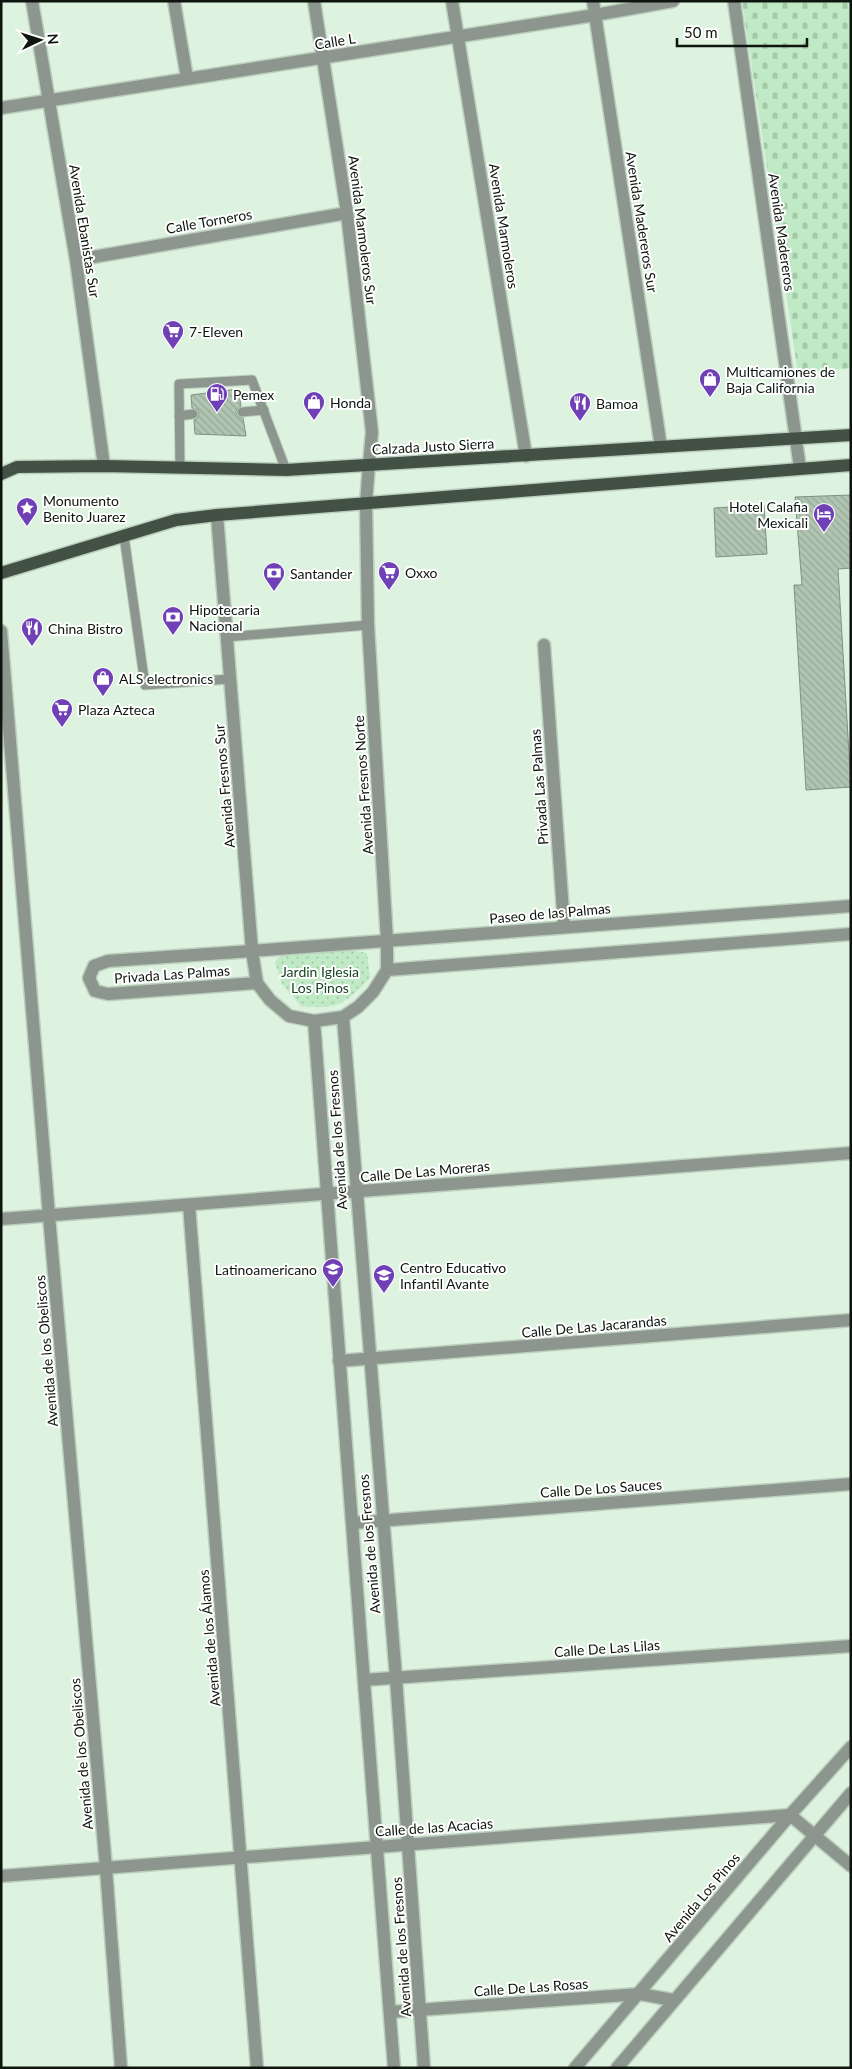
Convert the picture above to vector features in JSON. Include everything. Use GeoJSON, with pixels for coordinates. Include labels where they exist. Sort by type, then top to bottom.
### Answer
{"type":"FeatureCollection","features":[{"type":"Feature","properties":{"kind":"main road","name":"Calzada Justo Sierra"},"geometry":{"type":"LineString","coordinates":[[1,474],[17,467],[104,466],[286,470],[851,435]]}},
{"type":"Feature","properties":{"kind":"main road"},"geometry":{"type":"LineString","coordinates":[[1,572],[176,520],[217,515],[851,465]]}},
{"type":"Feature","properties":{"kind":"street","name":"Avenida Ebanistas Sur"},"geometry":{"type":"LineString","coordinates":[[32,1],[76,260],[104,466]]}},
{"type":"Feature","properties":{"kind":"street"},"geometry":{"type":"LineString","coordinates":[[174,1],[187,78]]}},
{"type":"Feature","properties":{"kind":"street","name":"Avenida Marmoleros Sur"},"geometry":{"type":"LineString","coordinates":[[314,1],[347,213],[372,432],[366,504]]}},
{"type":"Feature","properties":{"kind":"street","name":"Avenida Marmoleros"},"geometry":{"type":"LineString","coordinates":[[452,1],[526,456]]}},
{"type":"Feature","properties":{"kind":"street","name":"Avenida Madereros Sur"},"geometry":{"type":"LineString","coordinates":[[593,1],[661,446]]}},
{"type":"Feature","properties":{"kind":"street","name":"Calle L"},"geometry":{"type":"LineString","coordinates":[[1,108],[595,15],[673,1]]}},
{"type":"Feature","properties":{"kind":"street","name":"Avenida Madereros"},"geometry":{"type":"LineString","coordinates":[[734,1],[800,468]]}},
{"type":"Feature","properties":{"kind":"street","name":"Calle Torneros"},"geometry":{"type":"LineString","coordinates":[[76,260],[347,213]]}},
{"type":"Feature","properties":{"kind":"street","name":"Avenida Fresnos Norte"},"geometry":{"type":"LineString","coordinates":[[366,504],[368,625],[387,941],[387,970]]}},
{"type":"Feature","properties":{"kind":"street","name":"Avenida Fresnos Sur"},"geometry":{"type":"LineString","coordinates":[[217,515],[252,951],[257,982],[270,1000],[289,1016],[314,1021]]}},
{"type":"Feature","properties":{"kind":"street","name":"Avenida de los Obeliscos"},"geometry":{"type":"LineString","coordinates":[[1,631],[49,1216],[106,1868],[121,2068]]}},
{"type":"Feature","properties":{"kind":"street","name":"Privada Las Palmas"},"geometry":{"type":"LineString","coordinates":[[544,646],[564,926]]}},
{"type":"Feature","properties":{"kind":"street","name":"Paseo de las Palmas"},"geometry":{"type":"LineString","coordinates":[[252,951],[564,926],[851,906]]}},
{"type":"Feature","properties":{"kind":"street"},"geometry":{"type":"LineString","coordinates":[[314,1021],[342,1018],[358,1007],[373,992],[387,970],[851,934]]}},
{"type":"Feature","properties":{"kind":"street","name":"Privada Las Palmas"},"geometry":{"type":"LineString","coordinates":[[252,951],[108,961],[94,966],[89,978],[95,991],[108,994],[257,982]]}},
{"type":"Feature","properties":{"kind":"street","name":"Avenida de los Fresnos"},"geometry":{"type":"LineString","coordinates":[[342,1018],[396,1678],[424,2068]]}},
{"type":"Feature","properties":{"kind":"street","name":"Avenida de los Fresnos"},"geometry":{"type":"LineString","coordinates":[[314,1021],[394,2068]]}},
{"type":"Feature","properties":{"kind":"street","name":"Calle De Las Moreras"},"geometry":{"type":"LineString","coordinates":[[1,1220],[851,1153]]}},
{"type":"Feature","properties":{"kind":"street","name":"Avenida de los Álamos"},"geometry":{"type":"LineString","coordinates":[[189,1205],[257,2068]]}},
{"type":"Feature","properties":{"kind":"street","name":"Calle De Las Jacarandas"},"geometry":{"type":"LineString","coordinates":[[339,1361],[851,1320]]}},
{"type":"Feature","properties":{"kind":"street","name":"Calle De Los Sauces"},"geometry":{"type":"LineString","coordinates":[[353,1522],[851,1484]]}},
{"type":"Feature","properties":{"kind":"street","name":"Calle De Las Lilas"},"geometry":{"type":"LineString","coordinates":[[364,1680],[851,1646]]}},
{"type":"Feature","properties":{"kind":"street","name":"Avenida Los Pinos"},"geometry":{"type":"LineString","coordinates":[[575,2068],[640,1994],[790,1814],[851,1747]]}},
{"type":"Feature","properties":{"kind":"street"},"geometry":{"type":"LineString","coordinates":[[617,2068],[851,1793]]}},
{"type":"Feature","properties":{"kind":"street"},"geometry":{"type":"LineString","coordinates":[[790,1814],[851,1866]]}},
{"type":"Feature","properties":{"kind":"street","name":"Calle de las Acacias"},"geometry":{"type":"LineString","coordinates":[[1,1876],[790,1814]]}},
{"type":"Feature","properties":{"kind":"street","name":"Calle De Las Rosas"},"geometry":{"type":"LineString","coordinates":[[390,2012],[640,1994],[674,2000]]}},
{"type":"Feature","properties":{"kind":"lane"},"geometry":{"type":"LineString","coordinates":[[180,469],[179,384],[252,380],[286,470]]}},
{"type":"Feature","properties":{"kind":"lane"},"geometry":{"type":"LineString","coordinates":[[242,412],[264,410]]}},
{"type":"Feature","properties":{"kind":"lane"},"geometry":{"type":"LineString","coordinates":[[179,416],[193,414]]}},
{"type":"Feature","properties":{"kind":"lane"},"geometry":{"type":"LineString","coordinates":[[124,536],[145,685],[230,680]]}},
{"type":"Feature","properties":{"kind":"lane"},"geometry":{"type":"LineString","coordinates":[[227,637],[368,625]]}},
{"type":"Feature","properties":{"kind":"green space"},"geometry":{"type":"Polygon","coordinates":[[[742,1],[851,1],[851,368],[798,373],[742,1]]]}},
{"type":"Feature","properties":{"kind":"green space","name":"Jardin Iglesia Los Pinos"},"geometry":{"type":"Polygon","coordinates":[[[344,949],[367,953],[370,978],[354,994],[340,1003],[324,1007],[301,1006],[282,984],[275,962],[283,953],[344,949]]]}},
{"type":"Feature","properties":{"kind":"building","name":"Pemex"},"geometry":{"type":"Polygon","coordinates":[[[238,389],[241,406],[237,409],[236,413],[239,417],[243,418],[246,436],[195,434],[194,420],[197,419],[199,414],[198,410],[192,408],[191,395],[238,389]]]}},
{"type":"Feature","properties":{"kind":"building"},"geometry":{"type":"Polygon","coordinates":[[[851,495],[851,568],[838,569],[851,787],[806,790],[794,585],[802,585],[795,497],[851,495]]]}},
{"type":"Feature","properties":{"kind":"building"},"geometry":{"type":"Polygon","coordinates":[[[764,505],[767,554],[716,557],[714,508],[764,505]]]}},
{"type":"Feature","properties":{"kind":"place","name":"7-Eleven"},"geometry":{"type":"Point","coordinates":[173,350]}},
{"type":"Feature","properties":{"kind":"place","name":"Multicamiones de Baja California"},"geometry":{"type":"Point","coordinates":[710,398]}},
{"type":"Feature","properties":{"kind":"place","name":"Pemex"},"geometry":{"type":"Point","coordinates":[217,413]}},
{"type":"Feature","properties":{"kind":"place","name":"Honda"},"geometry":{"type":"Point","coordinates":[314,421]}},
{"type":"Feature","properties":{"kind":"place","name":"Bamoa"},"geometry":{"type":"Point","coordinates":[580,422]}},
{"type":"Feature","properties":{"kind":"place","name":"Monumento Benito Juarez"},"geometry":{"type":"Point","coordinates":[27,527]}},
{"type":"Feature","properties":{"kind":"place","name":"Hotel Calafia Mexicali"},"geometry":{"type":"Point","coordinates":[824,533]}},
{"type":"Feature","properties":{"kind":"place","name":"Oxxo"},"geometry":{"type":"Point","coordinates":[389,591]}},
{"type":"Feature","properties":{"kind":"place","name":"Santander"},"geometry":{"type":"Point","coordinates":[274,592]}},
{"type":"Feature","properties":{"kind":"place","name":"Hipotecaria Nacional"},"geometry":{"type":"Point","coordinates":[173,636]}},
{"type":"Feature","properties":{"kind":"place","name":"China Bistro"},"geometry":{"type":"Point","coordinates":[32,647]}},
{"type":"Feature","properties":{"kind":"place","name":"ALS electronics"},"geometry":{"type":"Point","coordinates":[103,697]}},
{"type":"Feature","properties":{"kind":"place","name":"Plaza Azteca"},"geometry":{"type":"Point","coordinates":[62,728]}},
{"type":"Feature","properties":{"kind":"place","name":"Latinoamericano"},"geometry":{"type":"Point","coordinates":[333,1288]}},
{"type":"Feature","properties":{"kind":"place","name":"Centro Educativo Infantil Avante"},"geometry":{"type":"Point","coordinates":[384,1294]}}]}
